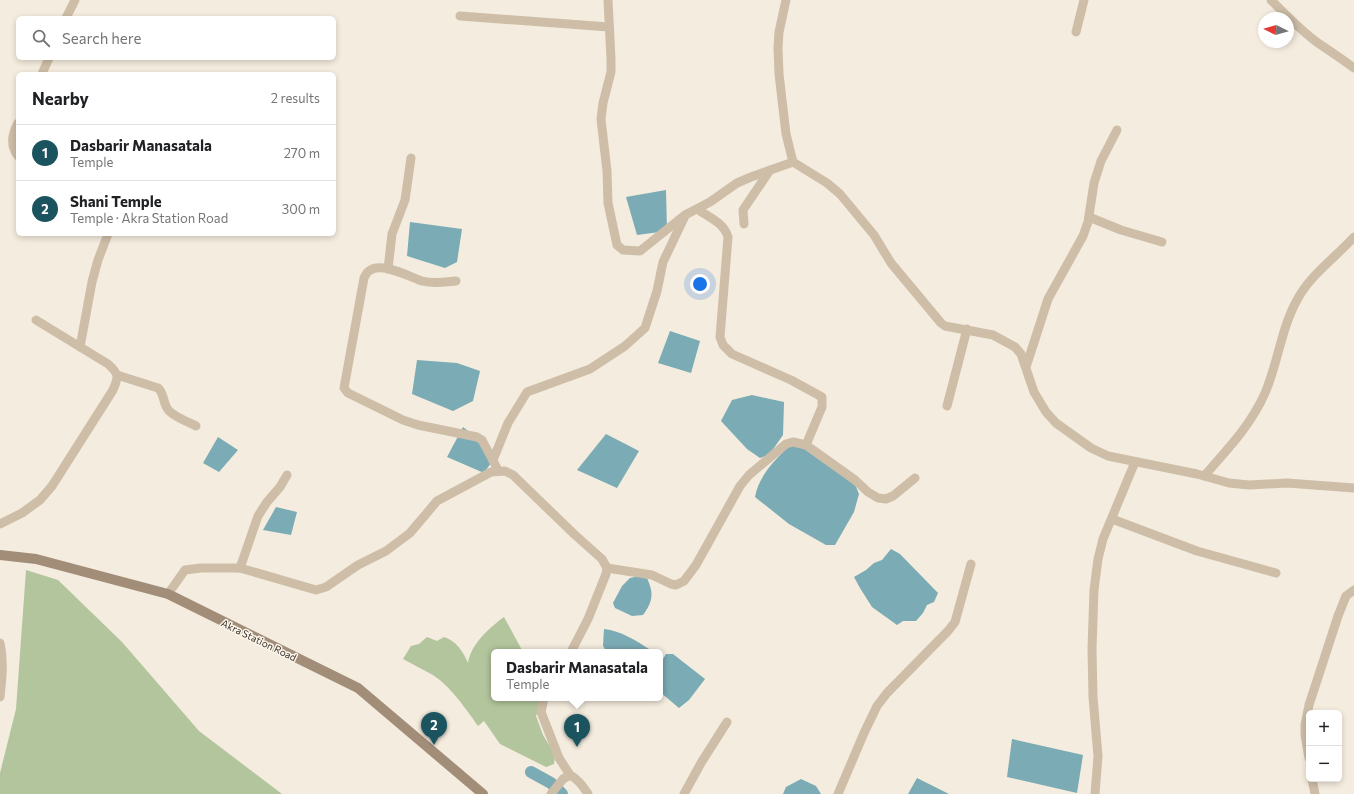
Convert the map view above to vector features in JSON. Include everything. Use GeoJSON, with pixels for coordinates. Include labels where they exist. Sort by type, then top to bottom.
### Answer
{"type":"FeatureCollection","features":[{"type":"Feature","properties":{"kind":"main road","name":"Akra Station Road"},"geometry":{"type":"LineString","coordinates":[[0,555],[36,559],[168,594],[242,632],[358,688],[483,794]]}},
{"type":"Feature","properties":{"kind":"street"},"geometry":{"type":"LineString","coordinates":[[67,16],[75,0]]}},
{"type":"Feature","properties":{"kind":"street"},"geometry":{"type":"LineString","coordinates":[[608,0],[611,72],[603,103],[601,119],[607,171],[608,203],[617,245],[623,250],[640,251],[685,215],[710,202],[737,183],[793,162]]}},
{"type":"Feature","properties":{"kind":"street"},"geometry":{"type":"LineString","coordinates":[[786,0],[779,32],[779,74],[786,134],[793,162],[827,183],[840,194],[874,236],[891,263],[936,319],[945,326],[993,335],[1015,346],[1021,354],[1034,392],[1046,412],[1056,423],[1091,448],[1108,456],[1204,476],[1229,483],[1249,485],[1287,482],[1354,488]]}},
{"type":"Feature","properties":{"kind":"street"},"geometry":{"type":"LineString","coordinates":[[1076,32],[1084,0]]}},
{"type":"Feature","properties":{"kind":"street"},"geometry":{"type":"LineString","coordinates":[[1271,0],[1317,42],[1354,68]]}},
{"type":"Feature","properties":{"kind":"street"},"geometry":{"type":"LineString","coordinates":[[460,16],[609,27]]}},
{"type":"Feature","properties":{"kind":"street"},"geometry":{"type":"LineString","coordinates":[[43,72],[48,60]]}},
{"type":"Feature","properties":{"kind":"street"},"geometry":{"type":"LineString","coordinates":[[16,129],[13,138],[13,147],[16,152]]}},
{"type":"Feature","properties":{"kind":"street"},"geometry":{"type":"LineString","coordinates":[[1026,367],[1048,298],[1083,236],[1094,183],[1101,161],[1117,130]]}},
{"type":"Feature","properties":{"kind":"street"},"geometry":{"type":"LineString","coordinates":[[388,269],[392,234],[405,200],[411,158]]}},
{"type":"Feature","properties":{"kind":"street"},"geometry":{"type":"LineString","coordinates":[[744,224],[743,210],[770,170]]}},
{"type":"Feature","properties":{"kind":"street"},"geometry":{"type":"LineString","coordinates":[[697,209],[721,224],[726,229],[728,237],[720,337],[723,345],[732,354],[791,380],[822,397],[822,407],[806,445]]}},
{"type":"Feature","properties":{"kind":"street"},"geometry":{"type":"LineString","coordinates":[[493,460],[508,423],[527,392],[590,369],[624,346],[645,328],[663,262],[685,215]]}},
{"type":"Feature","properties":{"kind":"street"},"geometry":{"type":"LineString","coordinates":[[1088,217],[1121,230],[1162,242]]}},
{"type":"Feature","properties":{"kind":"street"},"geometry":{"type":"LineString","coordinates":[[80,347],[92,282],[98,260],[107,236]]}},
{"type":"Feature","properties":{"kind":"street"},"geometry":{"type":"LineString","coordinates":[[1204,476],[1229,448],[1248,423],[1265,393],[1276,363],[1286,328],[1297,300],[1312,278],[1354,237]]}},
{"type":"Feature","properties":{"kind":"street"},"geometry":{"type":"LineString","coordinates":[[456,281],[442,283],[423,281],[388,269],[374,268],[368,271],[364,278],[344,383],[345,391],[403,420],[418,425],[477,437],[482,440],[498,470]]}},
{"type":"Feature","properties":{"kind":"street"},"geometry":{"type":"LineString","coordinates":[[0,524],[22,513],[40,500],[52,486],[113,390],[118,379],[115,370],[108,364],[36,320]]}},
{"type":"Feature","properties":{"kind":"street"},"geometry":{"type":"LineString","coordinates":[[947,406],[967,329]]}},
{"type":"Feature","properties":{"kind":"street"},"geometry":{"type":"LineString","coordinates":[[117,375],[158,388],[161,390],[167,410],[196,426]]}},
{"type":"Feature","properties":{"kind":"street"},"geometry":{"type":"LineString","coordinates":[[607,568],[652,575],[670,584],[676,585],[684,581],[696,565],[740,486],[749,475],[786,444],[793,442],[806,445],[878,498],[886,499],[893,496],[915,478]]}},
{"type":"Feature","properties":{"kind":"street"},"geometry":{"type":"LineString","coordinates":[[1095,794],[1098,756],[1093,697],[1092,648],[1094,590],[1098,559],[1103,539],[1135,462]]}},
{"type":"Feature","properties":{"kind":"street"},"geometry":{"type":"LineString","coordinates":[[168,594],[185,570],[201,568],[240,568],[309,589],[316,590],[326,588],[358,565],[386,551],[410,533],[437,501],[491,472],[498,470],[505,471],[513,475],[602,559],[607,568],[588,619],[573,649]]}},
{"type":"Feature","properties":{"kind":"street"},"geometry":{"type":"LineString","coordinates":[[240,568],[258,516],[267,502],[280,487],[287,475]]}},
{"type":"Feature","properties":{"kind":"street"},"geometry":{"type":"LineString","coordinates":[[1112,519],[1197,552],[1276,573]]}},
{"type":"Feature","properties":{"kind":"street"},"geometry":{"type":"LineString","coordinates":[[838,794],[877,706],[887,693],[955,622],[971,564]]}},
{"type":"Feature","properties":{"kind":"street"},"geometry":{"type":"LineString","coordinates":[[1307,746],[1305,735],[1310,705],[1338,616],[1346,596],[1354,590]]}},
{"type":"Feature","properties":{"kind":"street"},"geometry":{"type":"LineString","coordinates":[[0,643],[3,671],[0,697]]}},
{"type":"Feature","properties":{"kind":"street"},"geometry":{"type":"LineString","coordinates":[[543,701],[541,712],[566,777]]}},
{"type":"Feature","properties":{"kind":"street"},"geometry":{"type":"LineString","coordinates":[[684,794],[701,763],[727,722]]}},
{"type":"Feature","properties":{"kind":"street"},"geometry":{"type":"LineString","coordinates":[[551,794],[566,777],[574,777],[588,794]]}},
{"type":"Feature","properties":{"kind":"street"},"geometry":{"type":"LineString","coordinates":[[1313,782],[1315,794]]}},
{"type":"Feature","properties":{"kind":"green space"},"geometry":{"type":"Polygon","coordinates":[[[26,570],[58,580],[122,642],[199,731],[282,794],[0,794],[0,773],[16,709],[26,570]]]}},
{"type":"Feature","properties":{"kind":"green space"},"geometry":{"type":"Polygon","coordinates":[[[504,617],[521,649],[491,649],[491,701],[542,701],[536,716],[543,735],[555,755],[554,764],[546,767],[500,744],[484,721],[478,726],[457,697],[444,684],[431,674],[403,659],[411,646],[419,644],[427,637],[437,641],[444,637],[459,647],[468,663],[473,649],[492,626],[504,617]]]}},
{"type":"Feature","properties":{"kind":"water"},"geometry":{"type":"Polygon","coordinates":[[[666,190],[667,231],[637,235],[626,197],[666,190]]]}},
{"type":"Feature","properties":{"kind":"water"},"geometry":{"type":"Polygon","coordinates":[[[410,222],[462,229],[457,262],[445,268],[407,256],[410,222]]]}},
{"type":"Feature","properties":{"kind":"water"},"geometry":{"type":"Polygon","coordinates":[[[670,331],[700,341],[691,373],[658,363],[670,331]]]}},
{"type":"Feature","properties":{"kind":"water"},"geometry":{"type":"Polygon","coordinates":[[[417,360],[457,363],[480,371],[473,401],[453,411],[412,394],[417,360]]]}},
{"type":"Feature","properties":{"kind":"water"},"geometry":{"type":"Polygon","coordinates":[[[752,395],[784,402],[783,435],[769,455],[760,458],[747,449],[721,421],[732,400],[752,395]]]}},
{"type":"Feature","properties":{"kind":"water"},"geometry":{"type":"Polygon","coordinates":[[[463,427],[497,454],[484,473],[447,457],[463,427]]]}},
{"type":"Feature","properties":{"kind":"water"},"geometry":{"type":"Polygon","coordinates":[[[606,434],[639,451],[617,488],[577,470],[606,434]]]}},
{"type":"Feature","properties":{"kind":"water"},"geometry":{"type":"Polygon","coordinates":[[[218,437],[238,450],[219,472],[203,463],[218,437]]]}},
{"type":"Feature","properties":{"kind":"water"},"geometry":{"type":"Polygon","coordinates":[[[790,445],[808,449],[854,482],[859,494],[854,512],[835,545],[826,545],[789,524],[755,497],[760,482],[768,468],[790,445]]]}},
{"type":"Feature","properties":{"kind":"water"},"geometry":{"type":"Polygon","coordinates":[[[276,507],[297,512],[291,535],[263,530],[276,507]]]}},
{"type":"Feature","properties":{"kind":"water"},"geometry":{"type":"Polygon","coordinates":[[[891,549],[900,554],[938,593],[934,602],[927,605],[923,613],[916,621],[903,621],[897,625],[872,607],[854,577],[874,563],[882,560],[891,549]]]}},
{"type":"Feature","properties":{"kind":"water"},"geometry":{"type":"Polygon","coordinates":[[[640,576],[647,578],[651,589],[651,601],[643,615],[632,616],[615,608],[613,603],[622,586],[630,578],[640,576]]]}},
{"type":"Feature","properties":{"kind":"water"},"geometry":{"type":"Polygon","coordinates":[[[604,629],[622,634],[649,649],[605,649],[603,646],[604,629]]]}},
{"type":"Feature","properties":{"kind":"water"},"geometry":{"type":"Polygon","coordinates":[[[666,654],[673,654],[705,679],[689,700],[679,708],[663,695],[663,659],[666,654]]]}},
{"type":"Feature","properties":{"kind":"water"},"geometry":{"type":"Polygon","coordinates":[[[1012,739],[1083,755],[1077,793],[1007,777],[1012,739]]]}},
{"type":"Feature","properties":{"kind":"water"},"geometry":{"type":"Polygon","coordinates":[[[917,778],[949,794],[908,794],[917,778]]]}},
{"type":"Feature","properties":{"kind":"water"},"geometry":{"type":"Polygon","coordinates":[[[801,779],[816,786],[821,794],[783,794],[786,787],[801,779]]]}},
{"type":"Feature","properties":{"kind":"waterway"},"geometry":{"type":"LineString","coordinates":[[531,772],[551,783],[562,794]]}},
{"type":"Feature","properties":{"kind":"place","name":"Shani Temple"},"geometry":{"type":"Point","coordinates":[434,745]}},
{"type":"Feature","properties":{"kind":"place","name":"Dasbarir Manasatala"},"geometry":{"type":"Point","coordinates":[577,747]}}]}
